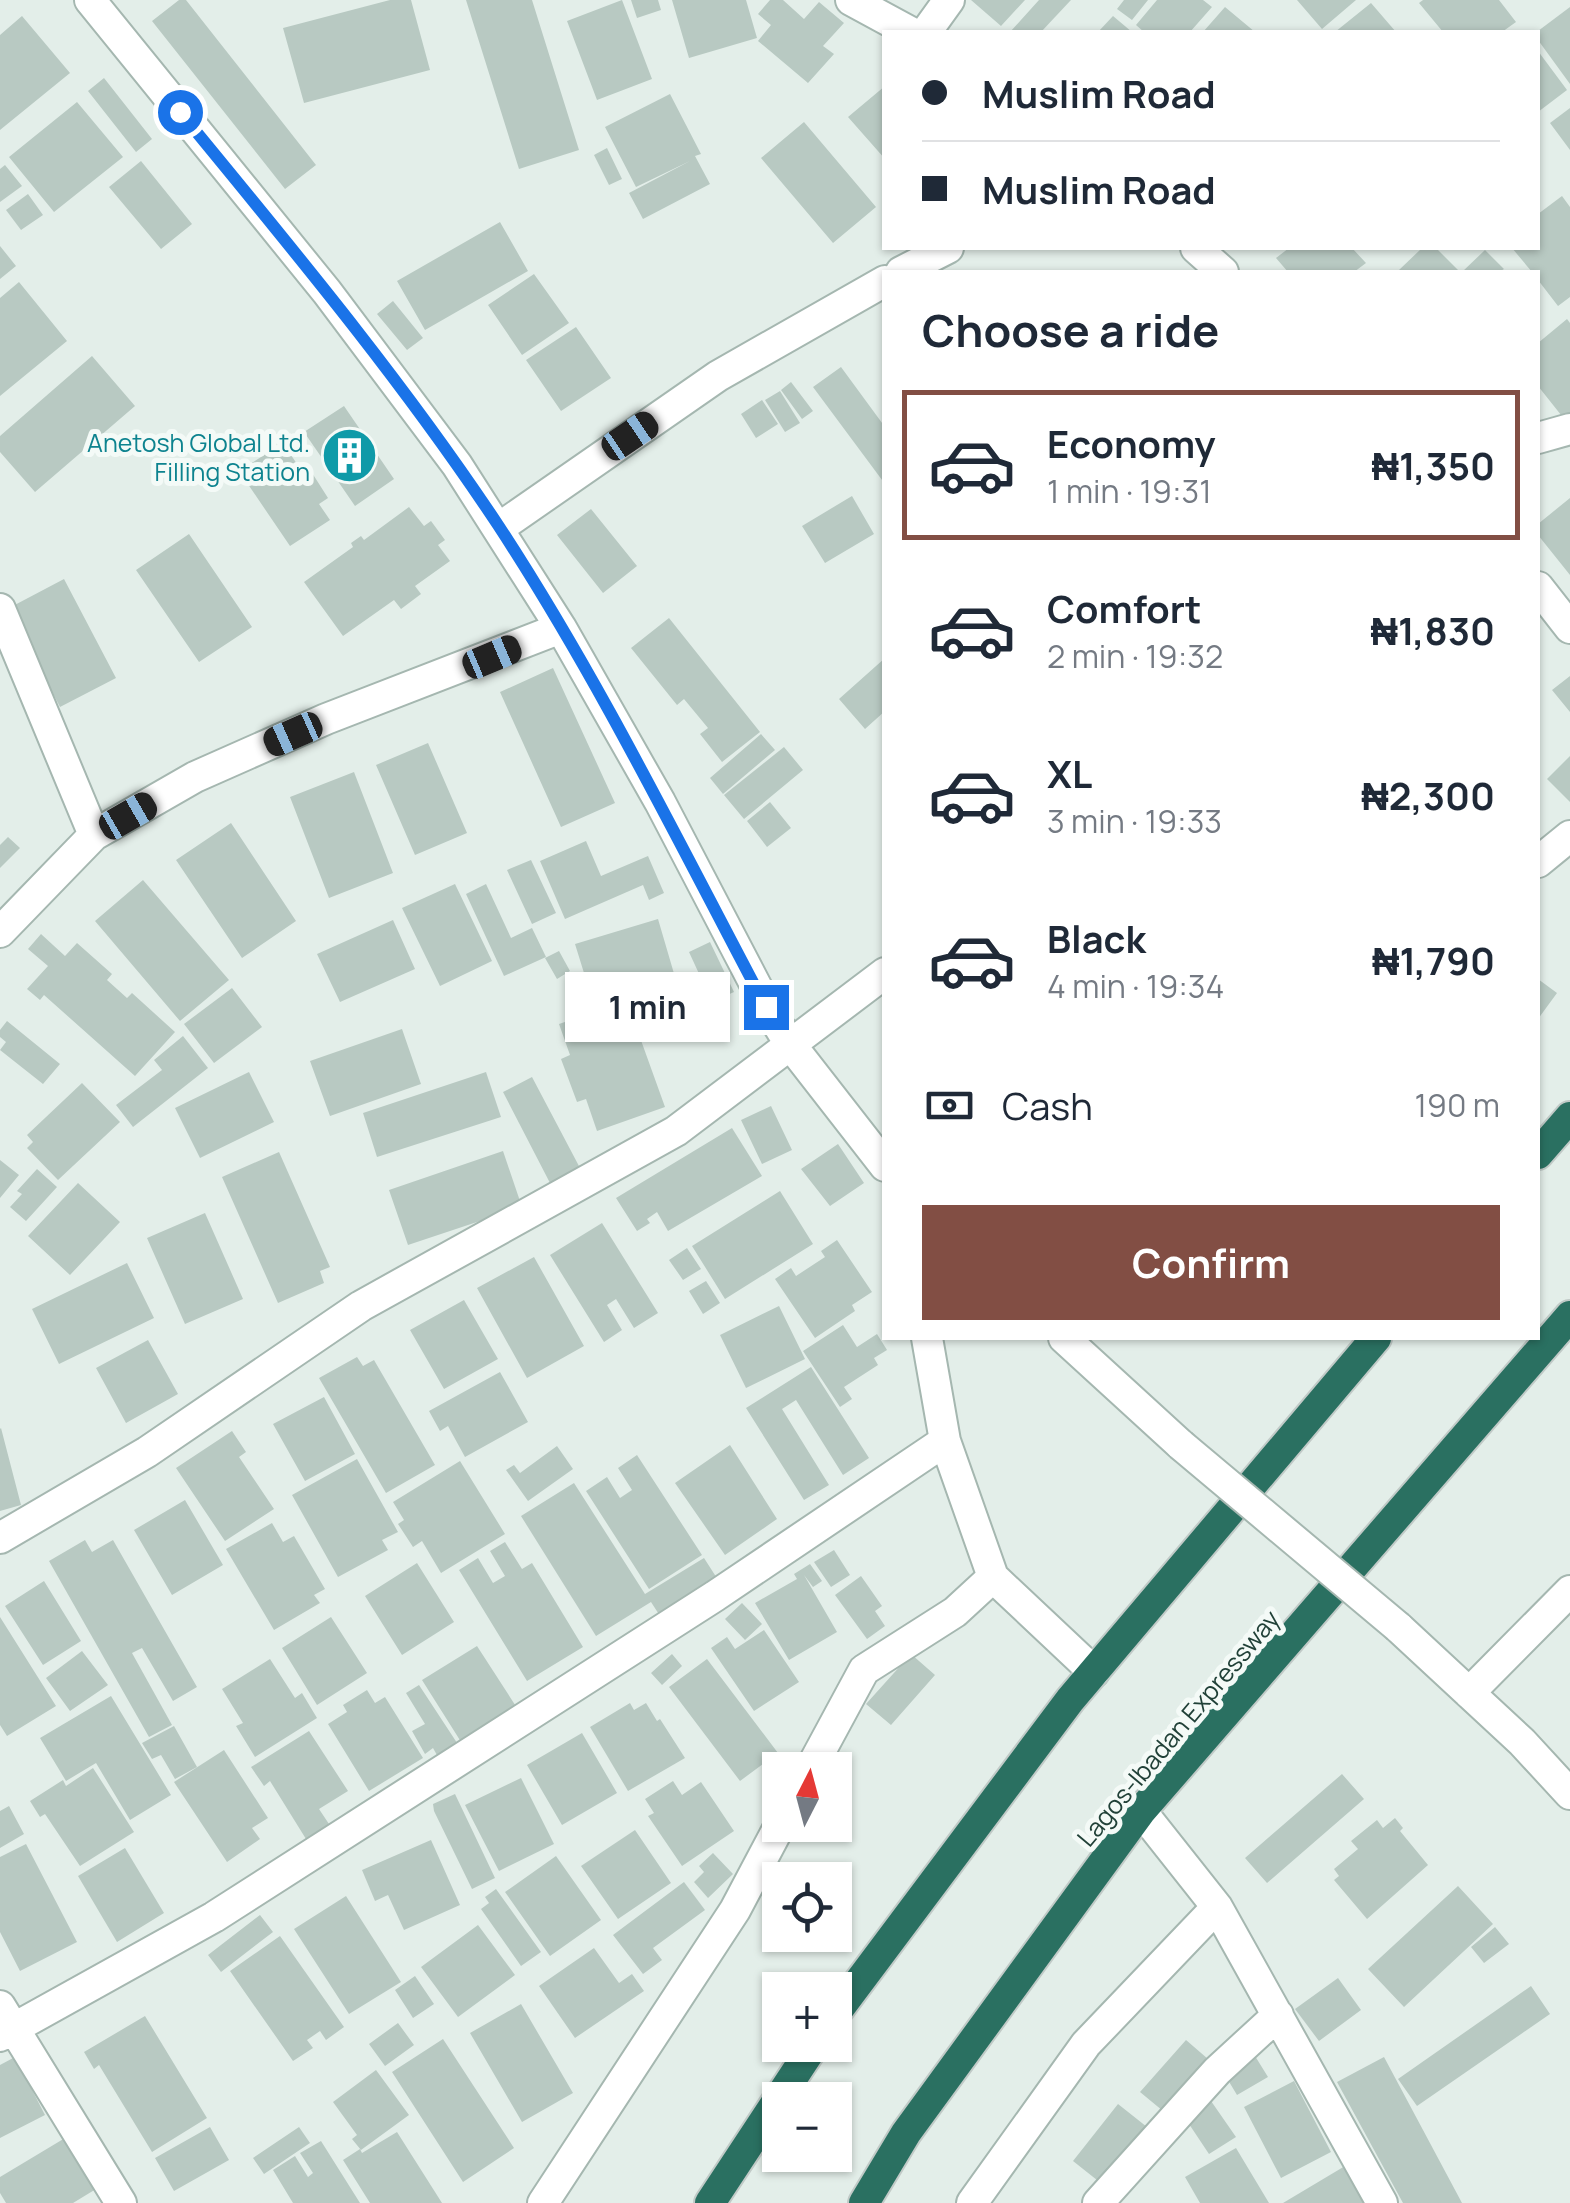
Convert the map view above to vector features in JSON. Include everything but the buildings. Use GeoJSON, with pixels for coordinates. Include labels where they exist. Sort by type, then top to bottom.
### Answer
{"type":"FeatureCollection","features":[{"type":"Feature","properties":{"kind":"highway"},"geometry":{"type":"LineString","coordinates":[[1540,1152],[1570,1118]]}},
{"type":"Feature","properties":{"kind":"highway","name":"Lagos-Ibadan Expressway"},"geometry":{"type":"LineString","coordinates":[[864,2203],[906,2132],[1141,1811],[1570,1316]]}},
{"type":"Feature","properties":{"kind":"highway"},"geometry":{"type":"LineString","coordinates":[[852,1991],[1070,1700],[1374,1340]]}},
{"type":"Feature","properties":{"kind":"highway"},"geometry":{"type":"LineString","coordinates":[[710,2203],[803,2062]]}},
{"type":"Feature","properties":{"kind":"street"},"geometry":{"type":"LineString","coordinates":[[90,0],[328,292],[500,528],[660,802],[766,1007],[882,1162]]}},
{"type":"Feature","properties":{"kind":"street"},"geometry":{"type":"LineString","coordinates":[[851,0],[906,30]]}},
{"type":"Feature","properties":{"kind":"street"},"geometry":{"type":"LineString","coordinates":[[927,30],[949,0]]}},
{"type":"Feature","properties":{"kind":"street"},"geometry":{"type":"LineString","coordinates":[[905,270],[944,250]]}},
{"type":"Feature","properties":{"kind":"street"},"geometry":{"type":"LineString","coordinates":[[1198,250],[1221,270]]}},
{"type":"Feature","properties":{"kind":"street"},"geometry":{"type":"LineString","coordinates":[[500,528],[718,376],[882,283]]}},
{"type":"Feature","properties":{"kind":"street"},"geometry":{"type":"LineString","coordinates":[[1540,437],[1570,429]]}},
{"type":"Feature","properties":{"kind":"street"},"geometry":{"type":"LineString","coordinates":[[1540,590],[1570,628]]}},
{"type":"Feature","properties":{"kind":"street"},"geometry":{"type":"LineString","coordinates":[[0,609],[94,835]]}},
{"type":"Feature","properties":{"kind":"street"},"geometry":{"type":"LineString","coordinates":[[0,932],[94,835],[211,770],[326,719],[560,628]]}},
{"type":"Feature","properties":{"kind":"street"},"geometry":{"type":"LineString","coordinates":[[1540,860],[1570,836]]}},
{"type":"Feature","properties":{"kind":"street"},"geometry":{"type":"LineString","coordinates":[[0,1538],[147,1452],[361,1306],[676,1131],[882,974]]}},
{"type":"Feature","properties":{"kind":"street"},"geometry":{"type":"LineString","coordinates":[[927,1340],[945,1441],[993,1578],[1094,1672]]}},
{"type":"Feature","properties":{"kind":"street"},"geometry":{"type":"LineString","coordinates":[[1070,1340],[1099,1349],[1181,1445],[1398,1628],[1522,1742],[1570,1794]]}},
{"type":"Feature","properties":{"kind":"street"},"geometry":{"type":"LineString","coordinates":[[121,2203],[5,2023],[214,1918],[682,1617],[945,1441]]}},
{"type":"Feature","properties":{"kind":"street"},"geometry":{"type":"LineString","coordinates":[[820,1752],[864,1670],[955,1612],[993,1578]]}},
{"type":"Feature","properties":{"kind":"street"},"geometry":{"type":"LineString","coordinates":[[1468,1692],[1570,1590]]}},
{"type":"Feature","properties":{"kind":"street"},"geometry":{"type":"LineString","coordinates":[[1141,1811],[1217,1907],[1382,2203]]}},
{"type":"Feature","properties":{"kind":"street"},"geometry":{"type":"LineString","coordinates":[[543,2203],[735,1910],[771,1842]]}},
{"type":"Feature","properties":{"kind":"street"},"geometry":{"type":"LineString","coordinates":[[972,2203],[1086,2044],[1217,1907]]}},
{"type":"Feature","properties":{"kind":"street"},"geometry":{"type":"LineString","coordinates":[[1098,2203],[1217,2071],[1278,2015]]}},
{"type":"Feature","properties":{"kind":"place","name":"Anetosh Global Ltd. Filling Station"},"geometry":{"type":"Point","coordinates":[349,456]}},
{"type":"Feature","properties":{"kind":"route"},"geometry":{"type":"LineString","coordinates":[[180,112],[328,292],[500,528],[660,802],[766,1007]]}}]}
